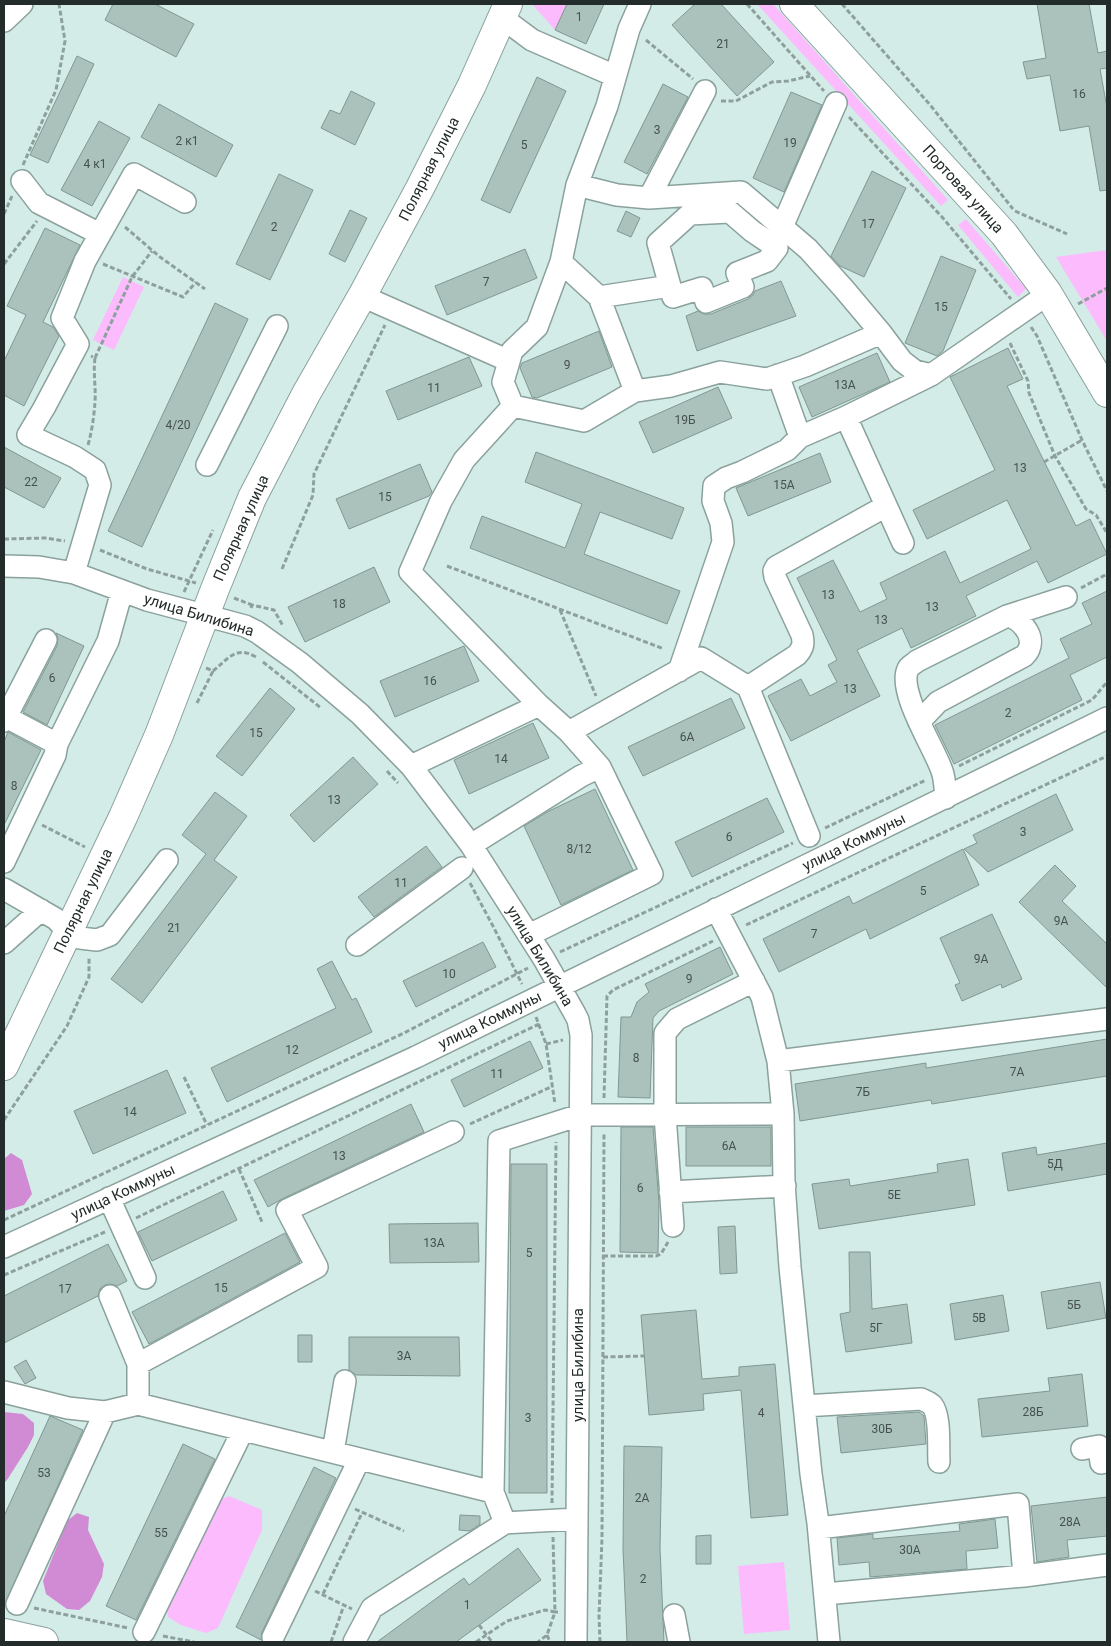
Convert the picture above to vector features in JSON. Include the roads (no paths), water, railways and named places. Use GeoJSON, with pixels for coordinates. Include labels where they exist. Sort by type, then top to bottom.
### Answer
{"type":"FeatureCollection","features":[{"type":"Feature","properties":{"kind":"main road","name":"Портовая улица"},"geometry":{"type":"LineString","coordinates":[[794,4],[1004,234],[1048,294],[1107,393]]}},
{"type":"Feature","properties":{"kind":"main road","name":"Полярная улица"},"geometry":{"type":"LineString","coordinates":[[4,1066],[74,935],[155,744],[252,498],[306,394],[362,296],[472,85],[504,11]]}},
{"type":"Feature","properties":{"kind":"main road"},"geometry":{"type":"LineString","coordinates":[[4,1633],[44,1642]]}},
{"type":"Feature","properties":{"kind":"street"},"geometry":{"type":"LineString","coordinates":[[4,21],[22,4]]}},
{"type":"Feature","properties":{"kind":"street"},"geometry":{"type":"LineString","coordinates":[[513,406],[503,382],[512,351],[537,327],[561,262],[577,185],[607,106],[629,29],[640,4]]}},
{"type":"Feature","properties":{"kind":"street"},"geometry":{"type":"LineString","coordinates":[[504,11],[532,40],[615,76]]}},
{"type":"Feature","properties":{"kind":"street"},"geometry":{"type":"LineString","coordinates":[[649,198],[705,91]]}},
{"type":"Feature","properties":{"kind":"street"},"geometry":{"type":"LineString","coordinates":[[782,227],[836,103]]}},
{"type":"Feature","properties":{"kind":"street"},"geometry":{"type":"LineString","coordinates":[[74,573],[100,485],[95,470],[28,435],[78,344],[62,318],[87,257],[134,174],[184,202]]}},
{"type":"Feature","properties":{"kind":"street"},"geometry":{"type":"LineString","coordinates":[[22,181],[39,203],[100,234]]}},
{"type":"Feature","properties":{"kind":"street"},"geometry":{"type":"LineString","coordinates":[[577,185],[617,194],[649,198],[741,192],[808,249],[881,333],[902,361],[915,370],[931,375]]}},
{"type":"Feature","properties":{"kind":"street"},"geometry":{"type":"LineString","coordinates":[[730,212],[752,231],[777,248],[767,261],[737,273],[743,287],[706,302],[702,288],[673,297],[670,286],[658,243],[690,214],[730,212]]}},
{"type":"Feature","properties":{"kind":"street"},"geometry":{"type":"LineString","coordinates":[[561,262],[599,297],[635,391]]}},
{"type":"Feature","properties":{"kind":"street"},"geometry":{"type":"LineString","coordinates":[[599,297],[670,286]]}},
{"type":"Feature","properties":{"kind":"street"},"geometry":{"type":"LineString","coordinates":[[679,670],[723,542],[721,523],[713,501],[714,486],[726,478],[787,450],[800,437],[846,417],[931,375],[1048,294]]}},
{"type":"Feature","properties":{"kind":"street"},"geometry":{"type":"LineString","coordinates":[[362,296],[509,361]]}},
{"type":"Feature","properties":{"kind":"street"},"geometry":{"type":"LineString","coordinates":[[207,465],[277,326]]}},
{"type":"Feature","properties":{"kind":"street"},"geometry":{"type":"LineString","coordinates":[[513,406],[584,421],[635,391],[671,386],[720,372],[767,379],[805,366],[881,333]]}},
{"type":"Feature","properties":{"kind":"street"},"geometry":{"type":"LineString","coordinates":[[778,375],[800,437]]}},
{"type":"Feature","properties":{"kind":"street"},"geometry":{"type":"LineString","coordinates":[[513,406],[464,460],[441,501],[410,572],[539,705],[569,732],[600,767],[652,874],[528,935]]}},
{"type":"Feature","properties":{"kind":"street"},"geometry":{"type":"LineString","coordinates":[[846,417],[903,543]]}},
{"type":"Feature","properties":{"kind":"street"},"geometry":{"type":"LineString","coordinates":[[748,687],[797,655],[804,643],[774,577],[776,567],[886,506]]}},
{"type":"Feature","properties":{"kind":"street","name":"улица Билибина"},"geometry":{"type":"LineString","coordinates":[[4,566],[39,567],[74,573],[176,608],[245,626],[258,632],[278,647],[360,714],[411,766],[471,845],[528,935],[578,1020],[580,1027],[580,1115],[576,1642]]}},
{"type":"Feature","properties":{"kind":"street"},"geometry":{"type":"LineString","coordinates":[[4,862],[55,755],[57,744],[108,640],[122,591]]}},
{"type":"Feature","properties":{"kind":"street"},"geometry":{"type":"LineString","coordinates":[[946,798],[943,772],[919,722],[910,698],[906,679],[908,669],[916,662],[1008,616],[1066,597]]}},
{"type":"Feature","properties":{"kind":"street"},"geometry":{"type":"LineString","coordinates":[[919,722],[938,702],[1024,656],[1030,649],[1030,641],[1020,621],[1008,616]]}},
{"type":"Feature","properties":{"kind":"street"},"geometry":{"type":"LineString","coordinates":[[46,640],[5,719],[57,744]]}},
{"type":"Feature","properties":{"kind":"street"},"geometry":{"type":"LineString","coordinates":[[569,732],[701,658],[748,687],[809,836]]}},
{"type":"Feature","properties":{"kind":"street"},"geometry":{"type":"LineString","coordinates":[[411,766],[539,705]]}},
{"type":"Feature","properties":{"kind":"street","name":"улица Коммуны"},"geometry":{"type":"LineString","coordinates":[[4,1247],[416,1057],[1107,718]]}},
{"type":"Feature","properties":{"kind":"street"},"geometry":{"type":"LineString","coordinates":[[471,845],[581,776],[600,767]]}},
{"type":"Feature","properties":{"kind":"street"},"geometry":{"type":"LineString","coordinates":[[4,889],[56,919],[74,935],[97,940],[110,935],[167,860]]}},
{"type":"Feature","properties":{"kind":"street"},"geometry":{"type":"LineString","coordinates":[[357,945],[462,868]]}},
{"type":"Feature","properties":{"kind":"street"},"geometry":{"type":"LineString","coordinates":[[716,909],[762,997],[778,1061],[783,1114],[790,1267],[830,1642]]}},
{"type":"Feature","properties":{"kind":"street"},"geometry":{"type":"LineString","coordinates":[[4,943],[41,910]]}},
{"type":"Feature","properties":{"kind":"street"},"geometry":{"type":"LineString","coordinates":[[672,1226],[666,1115],[665,1033],[677,1019],[754,981]]}},
{"type":"Feature","properties":{"kind":"street"},"geometry":{"type":"LineString","coordinates":[[778,1061],[1107,1018]]}},
{"type":"Feature","properties":{"kind":"street"},"geometry":{"type":"LineString","coordinates":[[505,1523],[493,1492],[499,1141],[580,1115],[783,1114]]}},
{"type":"Feature","properties":{"kind":"street"},"geometry":{"type":"LineString","coordinates":[[138,1364],[317,1268],[288,1210],[453,1132]]}},
{"type":"Feature","properties":{"kind":"street"},"geometry":{"type":"LineString","coordinates":[[670,1192],[785,1186]]}},
{"type":"Feature","properties":{"kind":"street"},"geometry":{"type":"LineString","coordinates":[[109,1198],[146,1278]]}},
{"type":"Feature","properties":{"kind":"street"},"geometry":{"type":"LineString","coordinates":[[110,1296],[138,1364],[138,1404]]}},
{"type":"Feature","properties":{"kind":"street"},"geometry":{"type":"LineString","coordinates":[[333,1452],[345,1382]]}},
{"type":"Feature","properties":{"kind":"street"},"geometry":{"type":"LineString","coordinates":[[4,1392],[68,1408],[105,1412],[138,1404],[493,1492]]}},
{"type":"Feature","properties":{"kind":"street"},"geometry":{"type":"LineString","coordinates":[[804,1406],[921,1399],[930,1403],[935,1410],[939,1462]]}},
{"type":"Feature","properties":{"kind":"street"},"geometry":{"type":"LineString","coordinates":[[17,1604],[105,1412]]}},
{"type":"Feature","properties":{"kind":"street"},"geometry":{"type":"LineString","coordinates":[[144,1632],[243,1430]]}},
{"type":"Feature","properties":{"kind":"street"},"geometry":{"type":"LineString","coordinates":[[1082,1448],[1099,1446],[1102,1463],[1107,1462]]}},
{"type":"Feature","properties":{"kind":"street"},"geometry":{"type":"LineString","coordinates":[[272,1637],[359,1460]]}},
{"type":"Feature","properties":{"kind":"street"},"geometry":{"type":"LineString","coordinates":[[819,1528],[1018,1504],[1024,1576]]}},
{"type":"Feature","properties":{"kind":"street"},"geometry":{"type":"LineString","coordinates":[[354,1642],[372,1608],[505,1523],[577,1519]]}},
{"type":"Feature","properties":{"kind":"street"},"geometry":{"type":"LineString","coordinates":[[825,1594],[1024,1576],[1107,1566]]}},
{"type":"Feature","properties":{"kind":"street"},"geometry":{"type":"LineString","coordinates":[[674,1615],[679,1642]]}}]}
